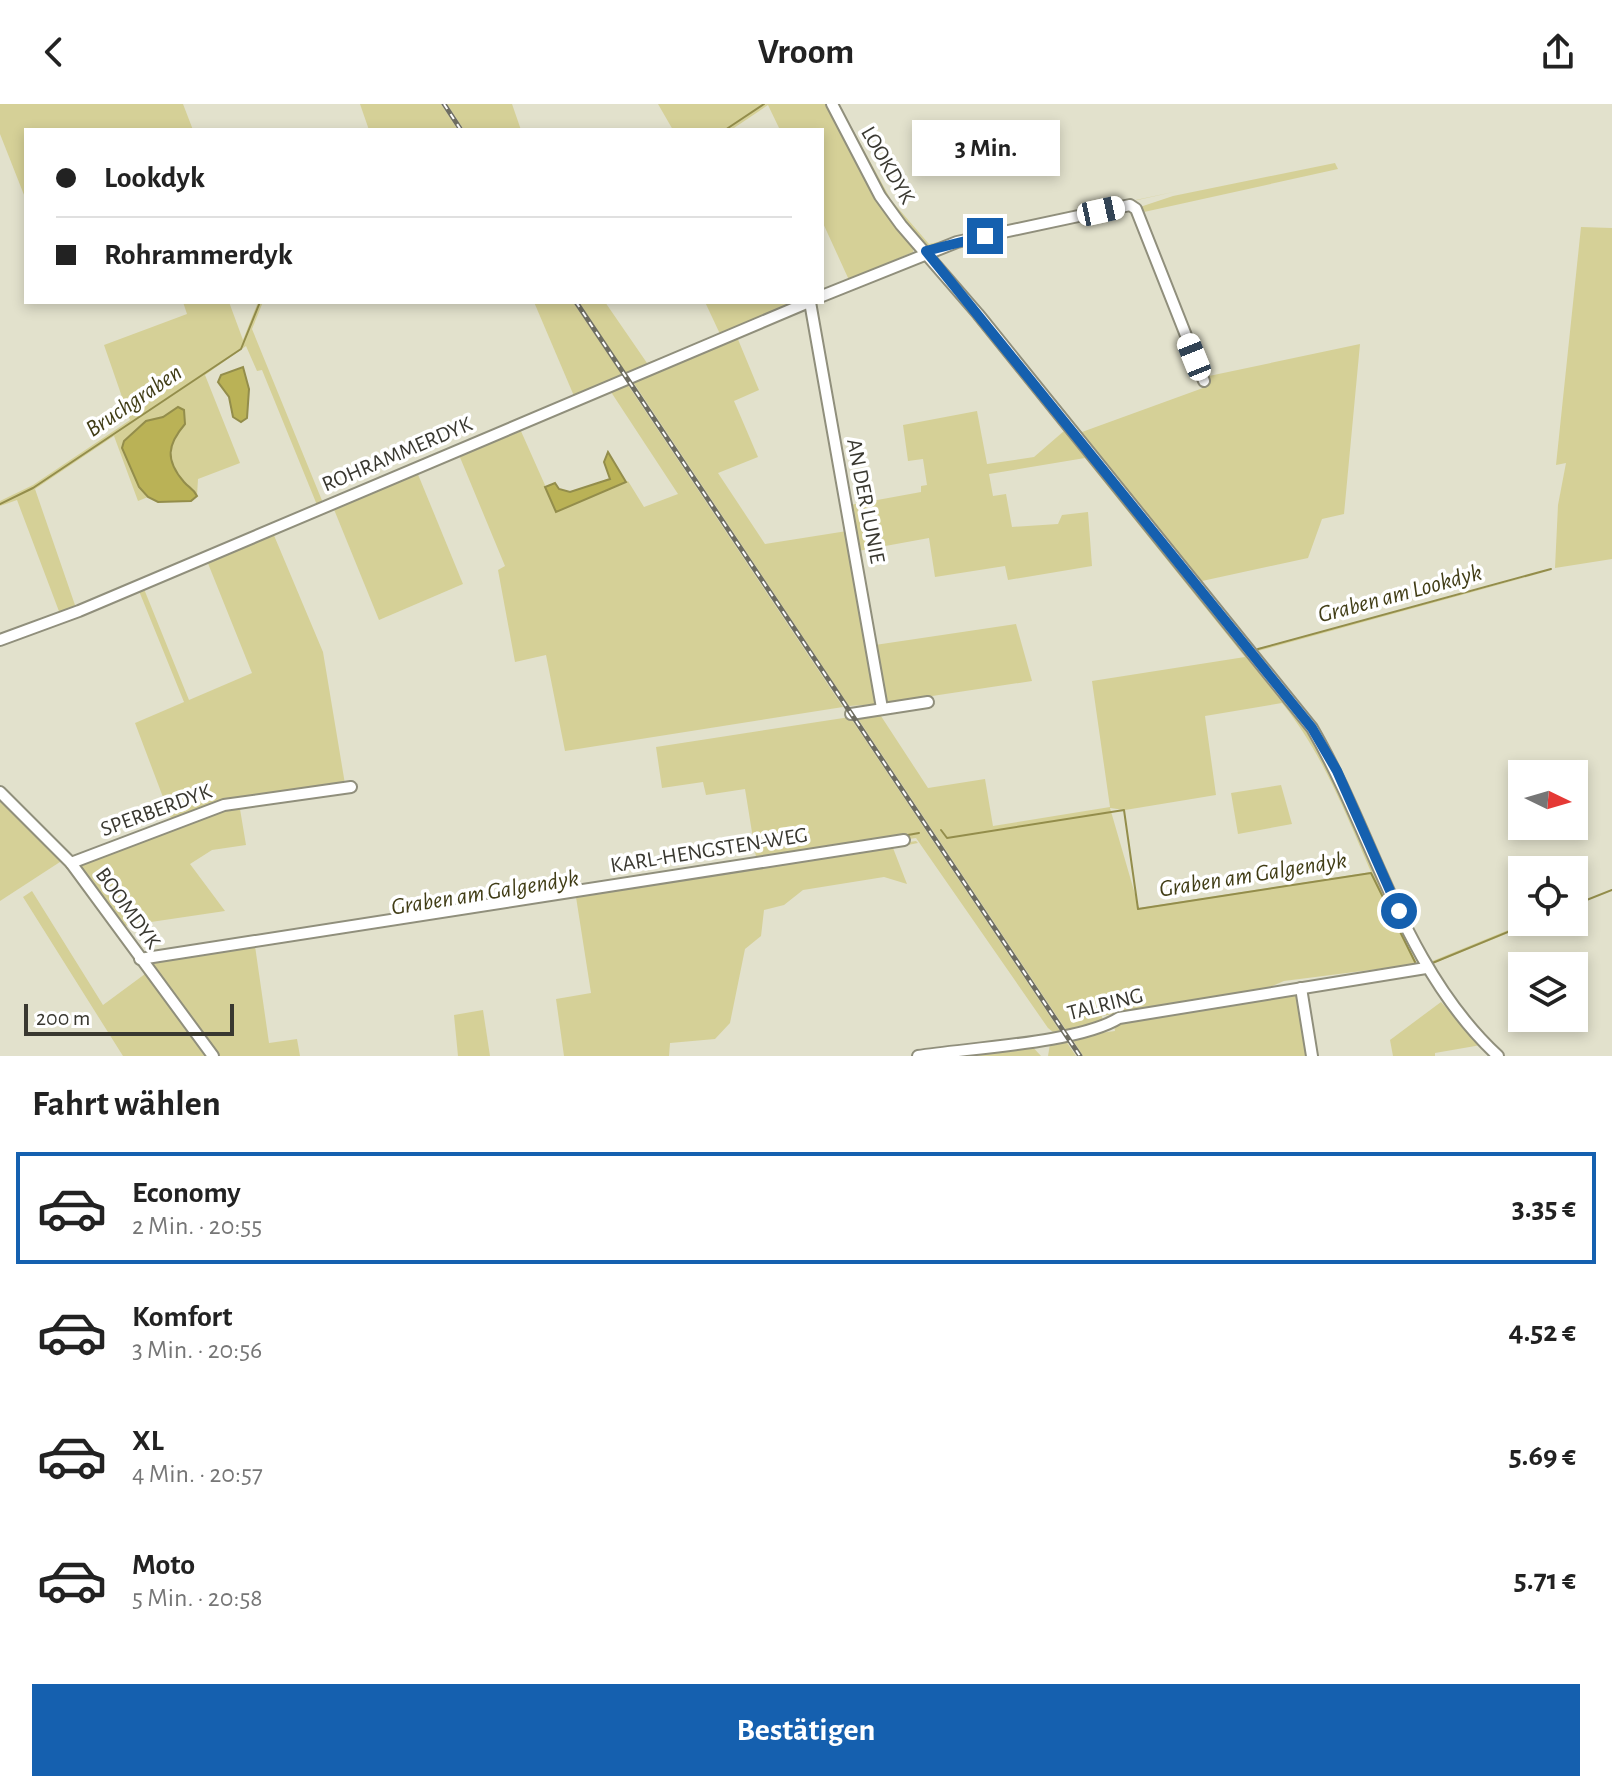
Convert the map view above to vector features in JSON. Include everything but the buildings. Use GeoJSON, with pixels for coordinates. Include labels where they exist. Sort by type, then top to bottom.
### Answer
{"type":"FeatureCollection","features":[{"type":"Feature","properties":{"kind":"street","name":"LOOKDYK"},"geometry":{"type":"LineString","coordinates":[[832,104],[880,196],[1312,728],[1337,771],[1426,968],[1446,1000],[1498,1056]]}},
{"type":"Feature","properties":{"kind":"street"},"geometry":{"type":"LineString","coordinates":[[824,295],[926,251],[1130,205],[1136,209],[1204,381]]}},
{"type":"Feature","properties":{"kind":"street","name":"ROHRAMMERDYK"},"geometry":{"type":"LineString","coordinates":[[0,640],[79,611],[804,304]]}},
{"type":"Feature","properties":{"kind":"street","name":"AN DER LUNIE"},"geometry":{"type":"LineString","coordinates":[[809,304],[882,708]]}},
{"type":"Feature","properties":{"kind":"street"},"geometry":{"type":"LineString","coordinates":[[851,714],[928,702]]}},
{"type":"Feature","properties":{"kind":"street","name":"SPERBERDYK"},"geometry":{"type":"LineString","coordinates":[[71,863],[224,805],[351,787]]}},
{"type":"Feature","properties":{"kind":"street","name":"BOOMDYK"},"geometry":{"type":"LineString","coordinates":[[0,792],[71,863],[213,1056]]}},
{"type":"Feature","properties":{"kind":"street","name":"KARL-HENGSTEN-WEG"},"geometry":{"type":"LineString","coordinates":[[140,959],[904,840]]}},
{"type":"Feature","properties":{"kind":"street","name":"TALRING"},"geometry":{"type":"LineString","coordinates":[[918,1056],[1066,1035],[1104,1027],[1119,1018],[1426,968]]}},
{"type":"Feature","properties":{"kind":"street"},"geometry":{"type":"LineString","coordinates":[[1301,988],[1312,1056]]}},
{"type":"Feature","properties":{"kind":"shaded area"},"geometry":{"type":"Polygon","coordinates":[[[0,104],[183,104],[192,128],[24,128],[24,195],[0,134],[0,104]]]}},
{"type":"Feature","properties":{"kind":"shaded area"},"geometry":{"type":"Polygon","coordinates":[[[360,104],[441,104],[457,128],[368,128],[360,104]]]}},
{"type":"Feature","properties":{"kind":"shaded area"},"geometry":{"type":"Polygon","coordinates":[[[447,104],[512,104],[520,128],[463,128],[447,104]]]}},
{"type":"Feature","properties":{"kind":"shaded area"},"geometry":{"type":"Polygon","coordinates":[[[658,104],[828,104],[914,246],[913,252],[824,291],[849,280],[824,225],[824,128],[779,128],[768,105],[734,128],[672,128],[658,104]]]}},
{"type":"Feature","properties":{"kind":"shaded area"},"geometry":{"type":"Polygon","coordinates":[[[835,104],[839,104],[891,200],[929,244],[1178,191],[926,247],[879,191],[835,104]]]}},
{"type":"Feature","properties":{"kind":"shaded area"},"geometry":{"type":"Polygon","coordinates":[[[1335,163],[1338,169],[1144,212],[1170,280],[1165,276],[1140,207],[1173,196],[1335,163]]]}},
{"type":"Feature","properties":{"kind":"shaded area"},"geometry":{"type":"Polygon","coordinates":[[[1581,227],[1612,228],[1612,559],[1555,568],[1558,505],[1566,463],[1556,465],[1581,227]]]}},
{"type":"Feature","properties":{"kind":"shaded area"},"geometry":{"type":"Polygon","coordinates":[[[927,257],[1312,733],[1335,776],[1373,872],[1417,964],[1284,981],[1263,990],[1102,1016],[1103,1025],[1066,1030],[856,716],[879,713],[928,788],[985,779],[993,826],[1110,807],[1092,681],[1245,657],[1085,458],[989,474],[993,496],[1006,494],[1012,527],[1058,524],[1062,515],[1088,512],[1092,566],[1008,580],[1005,566],[935,577],[929,538],[858,551],[850,505],[921,492],[921,486],[927,485],[923,459],[908,461],[903,425],[977,411],[987,464],[1034,457],[1064,431],[924,258],[927,257]],[[1282,703],[1205,716],[1216,795],[1125,810],[1110,808],[1139,908],[1371,872],[1332,784],[1297,722],[1282,703]]]}},
{"type":"Feature","properties":{"kind":"shaded area"},"geometry":{"type":"Polygon","coordinates":[[[1173,287],[1209,376],[1360,344],[1344,514],[1322,519],[1308,558],[1202,581],[1256,649],[1552,570],[1258,651],[1317,725],[1344,775],[1340,776],[1326,745],[1048,397],[1051,394],[1082,432],[1203,388],[1173,287]]]}},
{"type":"Feature","properties":{"kind":"shaded area"},"geometry":{"type":"Polygon","coordinates":[[[184,304],[230,304],[243,340],[257,304],[262,304],[252,329],[323,503],[317,505],[262,370],[257,371],[246,346],[205,375],[240,463],[198,479],[197,496],[178,474],[172,460],[172,446],[185,424],[178,407],[163,417],[146,421],[122,448],[139,487],[148,497],[138,501],[114,436],[35,489],[76,608],[60,614],[17,500],[0,506],[0,501],[33,485],[130,420],[104,345],[187,314],[184,304]]]}},
{"type":"Feature","properties":{"kind":"shaded area"},"geometry":{"type":"Polygon","coordinates":[[[535,304],[574,304],[622,375],[574,396],[535,304]]]}},
{"type":"Feature","properties":{"kind":"shaded area"},"geometry":{"type":"Polygon","coordinates":[[[580,304],[606,304],[647,363],[720,334],[706,304],[799,304],[638,371],[635,369],[626,373],[580,304]]]}},
{"type":"Feature","properties":{"kind":"shaded area"},"geometry":{"type":"Polygon","coordinates":[[[737,337],[759,390],[734,401],[758,457],[718,473],[765,544],[847,531],[878,704],[849,706],[633,382],[737,337]]]}},
{"type":"Feature","properties":{"kind":"shaded area"},"geometry":{"type":"Polygon","coordinates":[[[243,367],[249,389],[247,418],[241,422],[233,417],[229,397],[218,382],[221,375],[243,367]]]}},
{"type":"Feature","properties":{"kind":"shaded area"},"geometry":{"type":"Polygon","coordinates":[[[628,385],[843,707],[565,751],[546,655],[515,662],[498,570],[505,566],[459,455],[520,429],[557,512],[628,481],[644,507],[678,494],[611,392],[628,385]]]}},
{"type":"Feature","properties":{"kind":"shaded area"},"geometry":{"type":"Polygon","coordinates":[[[178,407],[184,410],[185,424],[172,446],[171,460],[178,474],[197,496],[191,501],[158,502],[139,487],[122,448],[124,441],[146,421],[163,417],[178,407]]]}},
{"type":"Feature","properties":{"kind":"shaded area"},"geometry":{"type":"Polygon","coordinates":[[[608,452],[626,482],[556,512],[545,487],[555,483],[559,489],[570,492],[610,479],[604,462],[608,452]]]}},
{"type":"Feature","properties":{"kind":"shaded area"},"geometry":{"type":"Polygon","coordinates":[[[417,472],[463,584],[379,620],[333,507],[417,472]]]}},
{"type":"Feature","properties":{"kind":"shaded area"},"geometry":{"type":"Polygon","coordinates":[[[273,533],[323,652],[345,784],[172,821],[135,723],[184,702],[139,591],[144,589],[189,700],[252,673],[207,561],[273,533]]]}},
{"type":"Feature","properties":{"kind":"shaded area"},"geometry":{"type":"Polygon","coordinates":[[[1016,624],[1032,681],[886,703],[875,645],[1016,624]]]}},
{"type":"Feature","properties":{"kind":"shaded area"},"geometry":{"type":"Polygon","coordinates":[[[850,717],[1060,1031],[1053,1032],[1048,1028],[916,838],[690,871],[690,867],[756,857],[745,789],[706,795],[703,782],[662,788],[656,747],[850,717]]]}},
{"type":"Feature","properties":{"kind":"shaded area"},"geometry":{"type":"Polygon","coordinates":[[[1281,785],[1292,824],[1238,834],[1231,793],[1281,785]]]}},
{"type":"Feature","properties":{"kind":"shaded area"},"geometry":{"type":"Polygon","coordinates":[[[0,801],[63,860],[0,901],[0,801]]]}},
{"type":"Feature","properties":{"kind":"shaded area"},"geometry":{"type":"Polygon","coordinates":[[[240,809],[246,845],[212,850],[190,864],[225,911],[124,926],[79,865],[225,811],[240,809]]]}},
{"type":"Feature","properties":{"kind":"shaded area"},"geometry":{"type":"Polygon","coordinates":[[[918,843],[893,848],[907,884],[884,877],[803,890],[784,905],[764,910],[761,936],[745,949],[730,1023],[715,1039],[670,1043],[669,1056],[564,1056],[556,999],[591,993],[576,897],[283,943],[283,939],[918,843]]]}},
{"type":"Feature","properties":{"kind":"shaded area"},"geometry":{"type":"Polygon","coordinates":[[[32,891],[103,1005],[145,974],[205,1056],[123,1056],[23,897],[32,891]]]}},
{"type":"Feature","properties":{"kind":"shaded area"},"geometry":{"type":"Polygon","coordinates":[[[1508,930],[1508,933],[1432,964],[1430,962],[1508,930]]]}},
{"type":"Feature","properties":{"kind":"shaded area"},"geometry":{"type":"Polygon","coordinates":[[[255,946],[269,1043],[297,1039],[300,1056],[219,1056],[150,962],[255,946]]]}},
{"type":"Feature","properties":{"kind":"shaded area"},"geometry":{"type":"Polygon","coordinates":[[[1298,993],[1308,1056],[1083,1056],[1071,1037],[1115,1031],[1114,1024],[1298,993]]]}},
{"type":"Feature","properties":{"kind":"shaded area"},"geometry":{"type":"Polygon","coordinates":[[[1441,1002],[1481,1045],[1435,1053],[1435,1056],[1393,1056],[1390,1040],[1441,1002]]]}},
{"type":"Feature","properties":{"kind":"shaded area"},"geometry":{"type":"Polygon","coordinates":[[[483,1010],[490,1056],[458,1056],[454,1015],[483,1010]]]}},
{"type":"Feature","properties":{"kind":"shaded area"},"geometry":{"type":"Polygon","coordinates":[[[1064,1038],[1076,1056],[1048,1056],[1050,1044],[1064,1038]]]}},
{"type":"Feature","properties":{"kind":"shaded area"},"geometry":{"type":"Polygon","coordinates":[[[1030,1044],[1041,1056],[967,1056],[1030,1044]]]}},
{"type":"Feature","properties":{"kind":"waterway","name":"Bruchgraben"},"geometry":{"type":"LineString","coordinates":[[728,128],[764,104]]}},
{"type":"Feature","properties":{"kind":"waterway","name":"Bruchgraben"},"geometry":{"type":"LineString","coordinates":[[0,504],[33,488],[241,349],[259,304]]}},
{"type":"Feature","properties":{"kind":"waterway","name":"Graben am Lookdyk"},"geometry":{"type":"LineString","coordinates":[[1258,649],[1551,569]]}},
{"type":"Feature","properties":{"kind":"waterway","name":"Graben am Galgendyk"},"geometry":{"type":"LineString","coordinates":[[941,830],[947,838],[1124,810],[1138,909],[1371,873],[1415,962]]}},
{"type":"Feature","properties":{"kind":"waterway","name":"Graben am Galgendyk"},"geometry":{"type":"LineString","coordinates":[[908,835],[919,833]]}},
{"type":"Feature","properties":{"kind":"waterway","name":"Graben am Galgendyk"},"geometry":{"type":"LineString","coordinates":[[1588,899],[1612,890]]}},
{"type":"Feature","properties":{"kind":"waterway","name":"Graben am Galgendyk"},"geometry":{"type":"LineString","coordinates":[[1430,964],[1508,932]]}},
{"type":"Feature","properties":{"kind":"railway"},"geometry":{"type":"LineString","coordinates":[[444,104],[460,128]]}},
{"type":"Feature","properties":{"kind":"railway"},"geometry":{"type":"LineString","coordinates":[[577,304],[1080,1056]]}},
{"type":"Feature","properties":{"kind":"route"},"geometry":{"type":"LineString","coordinates":[[985,236],[926,251],[1312,728],[1337,771],[1399,911]]}}]}
